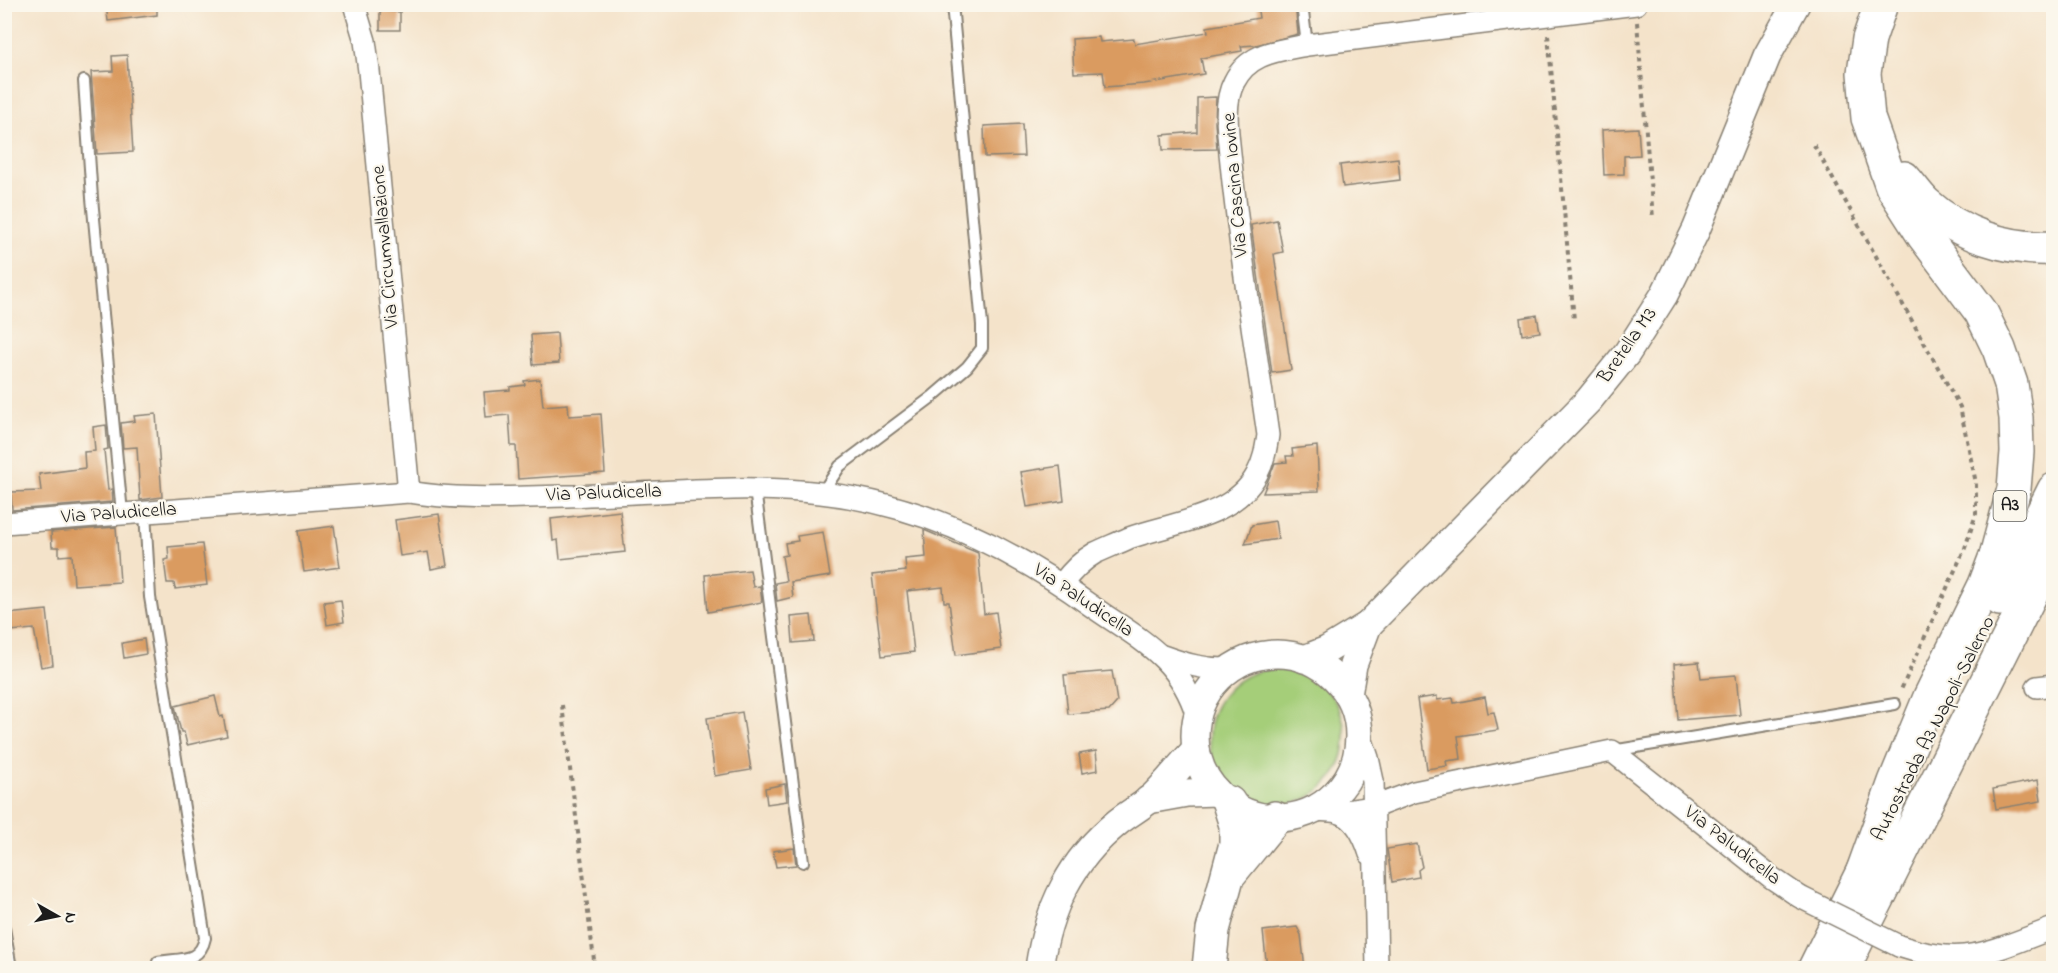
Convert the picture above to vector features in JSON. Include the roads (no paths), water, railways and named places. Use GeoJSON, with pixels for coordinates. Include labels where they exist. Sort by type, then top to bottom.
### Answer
{"type":"FeatureCollection","features":[{"type":"Feature","properties":{"kind":"highway","name":"A3"},"geometry":{"type":"LineString","coordinates":[[1875,877],[1895,782],[1930,697],[1985,585],[1996,556],[2014,489],[2017,452],[2016,418],[2011,384],[1999,349],[1981,312],[1924,236],[1892,186],[1868,118],[1864,74],[1869,39],[1881,4]]}},
{"type":"Feature","properties":{"kind":"highway","name":"A3"},"geometry":{"type":"LineString","coordinates":[[1880,149],[1926,203],[1947,220],[1974,235],[2002,244],[2034,249],[2054,248]]}},
{"type":"Feature","properties":{"kind":"highway","name":"Autostrada A3 Napoli-Salerno"},"geometry":{"type":"LineString","coordinates":[[1843,969],[1875,877],[2054,490]]}},
{"type":"Feature","properties":{"kind":"highway","name":"Autostrada A3 Napoli-Salerno"},"geometry":{"type":"LineString","coordinates":[[1815,969],[1875,877],[2054,548]]}},
{"type":"Feature","properties":{"kind":"highway","name":"A3"},"geometry":{"type":"LineString","coordinates":[[1875,877],[1938,805],[1983,728],[2054,591]]}},
{"type":"Feature","properties":{"kind":"highway"},"geometry":{"type":"LineString","coordinates":[[1209,969],[1213,930],[1236,844],[1236,825],[1223,798]]}},
{"type":"Feature","properties":{"kind":"highway"},"geometry":{"type":"LineString","coordinates":[[1228,876],[1275,818]]}},
{"type":"Feature","properties":{"kind":"street","name":"Via Circumvallazione"},"geometry":{"type":"LineString","coordinates":[[354,4],[360,19],[369,71],[409,492]]}},
{"type":"Feature","properties":{"kind":"street","name":"Bretella M3"},"geometry":{"type":"LineString","coordinates":[[1304,658],[1327,650],[1368,625],[1589,400],[1627,353],[1664,295],[1696,230],[1767,56],[1796,4]]}},
{"type":"Feature","properties":{"kind":"street","name":"Via Cascina Iovine"},"geometry":{"type":"LineString","coordinates":[[1062,584],[1076,567],[1094,554],[1129,538],[1189,520],[1228,504],[1245,491],[1256,477],[1264,459],[1268,435],[1235,204],[1228,125],[1228,103],[1233,83],[1247,63],[1267,53],[1307,45],[1636,5]]}},
{"type":"Feature","properties":{"kind":"street","name":"Via Paludicella"},"geometry":{"type":"LineString","coordinates":[[4,522],[409,492],[424,495],[488,497],[754,489],[822,493],[892,506],[954,526],[1020,559],[1062,584],[1163,656],[1182,680],[1197,716]]}},
{"type":"Feature","properties":{"kind":"street","name":"Bretella M3"},"geometry":{"type":"LineString","coordinates":[[1348,695],[1353,665],[1368,625]]}},
{"type":"Feature","properties":{"kind":"street"},"geometry":{"type":"LineString","coordinates":[[1359,732],[1358,751],[1347,778],[1329,800],[1312,810],[1294,816],[1275,818],[1243,811],[1223,798],[1207,779],[1200,764],[1195,732],[1197,716],[1211,687],[1230,669],[1251,658],[1267,654],[1286,654],[1304,658],[1336,679],[1348,695],[1356,712],[1359,732],[1374,781],[1377,969]]}},
{"type":"Feature","properties":{"kind":"street","name":"Via Paludicella"},"geometry":{"type":"LineString","coordinates":[[1163,656],[1197,667],[1214,670],[1230,669]]}},
{"type":"Feature","properties":{"kind":"street"},"geometry":{"type":"LineString","coordinates":[[1039,969],[1047,926],[1059,894],[1076,865],[1119,821],[1148,800],[1196,749]]}},
{"type":"Feature","properties":{"kind":"street","name":"Via Paludicella"},"geometry":{"type":"LineString","coordinates":[[1611,751],[1772,878],[1800,897],[1899,946],[1941,956],[1963,956],[2000,947],[2054,928]]}},
{"type":"Feature","properties":{"kind":"street"},"geometry":{"type":"LineString","coordinates":[[1312,810],[1339,812],[1374,807],[1414,792],[1611,751]]}},
{"type":"Feature","properties":{"kind":"street"},"geometry":{"type":"LineString","coordinates":[[1368,758],[1384,782],[1391,787],[1414,792]]}},
{"type":"Feature","properties":{"kind":"street"},"geometry":{"type":"LineString","coordinates":[[1148,800],[1187,793],[1223,798]]}},
{"type":"Feature","properties":{"kind":"street"},"geometry":{"type":"LineString","coordinates":[[1339,812],[1351,819],[1359,830],[1369,850],[1374,872]]}},
{"type":"Feature","properties":{"kind":"lane"},"geometry":{"type":"LineString","coordinates":[[822,493],[840,466],[932,397],[967,367],[982,348],[982,325],[952,4]]}},
{"type":"Feature","properties":{"kind":"lane"},"geometry":{"type":"LineString","coordinates":[[1302,4],[1307,45]]}},
{"type":"Feature","properties":{"kind":"lane"},"geometry":{"type":"LineString","coordinates":[[84,81],[92,198],[122,513]]}},
{"type":"Feature","properties":{"kind":"lane"},"geometry":{"type":"LineString","coordinates":[[754,489],[803,862]]}},
{"type":"Feature","properties":{"kind":"lane"},"geometry":{"type":"LineString","coordinates":[[145,512],[150,597],[205,938],[202,949],[196,956],[158,962]]}},
{"type":"Feature","properties":{"kind":"lane"},"geometry":{"type":"LineString","coordinates":[[1611,751],[1895,704]]}},
{"type":"Feature","properties":{"kind":"lane"},"geometry":{"type":"LineString","coordinates":[[4,928],[10,969]]}}]}
